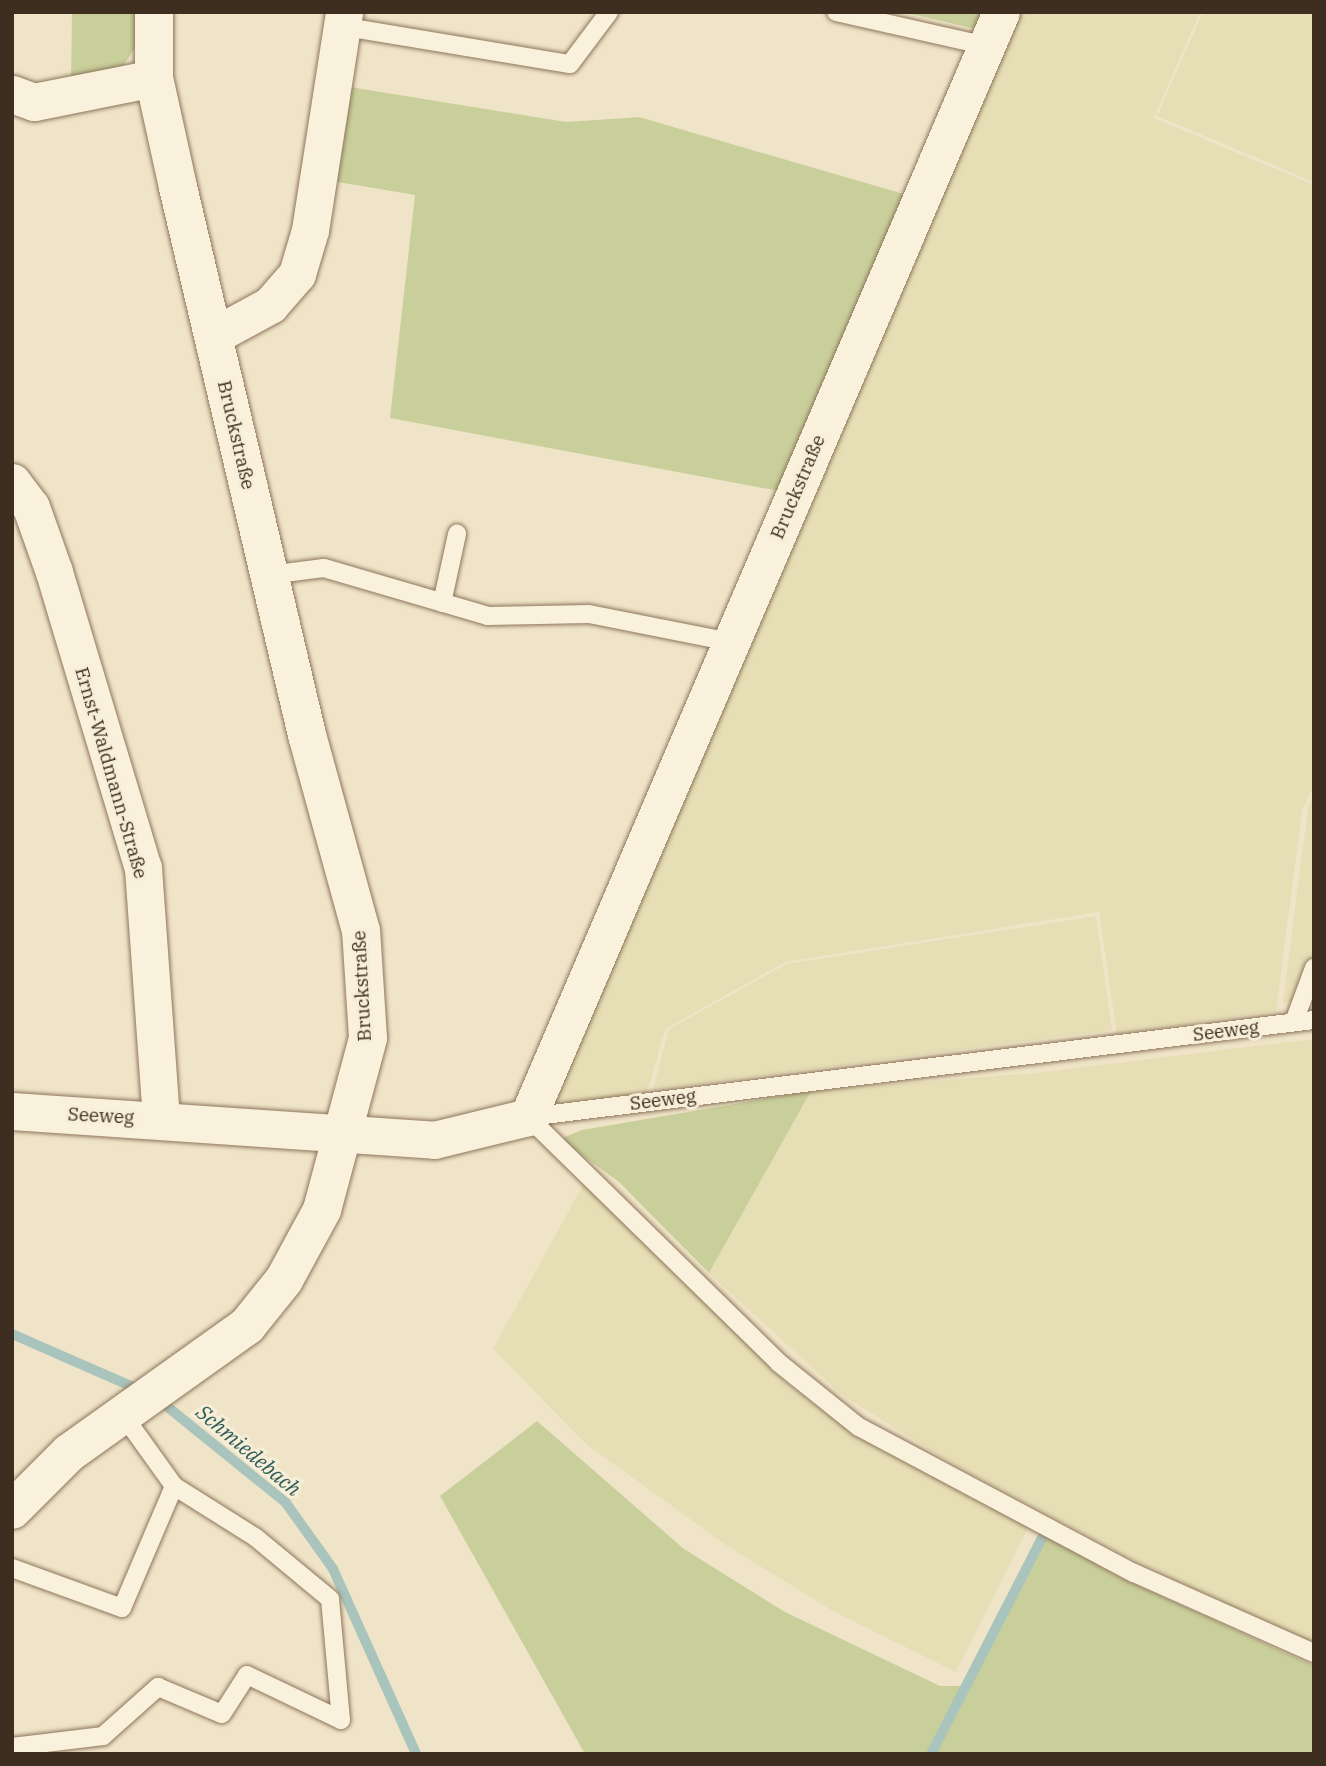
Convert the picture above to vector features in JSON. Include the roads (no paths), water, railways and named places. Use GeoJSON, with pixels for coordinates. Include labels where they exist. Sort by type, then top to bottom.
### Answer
{"type":"FeatureCollection","features":[{"type":"Feature","properties":{"kind":"street","name":"Bruckstraße"},"geometry":{"type":"LineString","coordinates":[[12,1510],[69,1453],[247,1326],[284,1280],[323,1210],[368,1038],[361,931],[270,575],[154,78],[154,12]]}},
{"type":"Feature","properties":{"kind":"street","name":"Bruckstraße"},"geometry":{"type":"LineString","coordinates":[[528,1117],[1001,12]]}},
{"type":"Feature","properties":{"kind":"street"},"geometry":{"type":"LineString","coordinates":[[213,336],[270,305],[296,274],[310,230],[342,19]]}},
{"type":"Feature","properties":{"kind":"street"},"geometry":{"type":"LineString","coordinates":[[12,94],[34,102],[154,78]]}},
{"type":"Feature","properties":{"kind":"street","name":"Ernst-Waldmann-Straße"},"geometry":{"type":"LineString","coordinates":[[12,482],[31,507],[54,572],[143,869],[161,1119]]}},
{"type":"Feature","properties":{"kind":"street","name":"Seeweg"},"geometry":{"type":"LineString","coordinates":[[12,1111],[161,1119],[343,1137],[434,1140],[528,1117]]}},
{"type":"Feature","properties":{"kind":"lane"},"geometry":{"type":"LineString","coordinates":[[342,19],[570,64],[609,12]]}},
{"type":"Feature","properties":{"kind":"lane"},"geometry":{"type":"LineString","coordinates":[[836,12],[987,46]]}},
{"type":"Feature","properties":{"kind":"lane"},"geometry":{"type":"LineString","coordinates":[[442,603],[457,534]]}},
{"type":"Feature","properties":{"kind":"lane"},"geometry":{"type":"LineString","coordinates":[[270,575],[324,568],[488,616],[589,614],[647,622],[731,642]]}},
{"type":"Feature","properties":{"kind":"lane"},"geometry":{"type":"LineString","coordinates":[[1294,1022],[1314,968]]}},
{"type":"Feature","properties":{"kind":"lane","name":"Seeweg"},"geometry":{"type":"LineString","coordinates":[[528,1117],[1314,1020]]}},
{"type":"Feature","properties":{"kind":"lane"},"geometry":{"type":"LineString","coordinates":[[528,1117],[779,1363],[859,1427],[1134,1573],[1314,1653]]}},
{"type":"Feature","properties":{"kind":"lane"},"geometry":{"type":"LineString","coordinates":[[12,1747],[103,1736],[158,1687],[222,1714],[247,1675],[341,1720],[330,1599],[255,1537],[174,1486],[126,1413]]}},
{"type":"Feature","properties":{"kind":"lane"},"geometry":{"type":"LineString","coordinates":[[12,1568],[122,1608],[174,1486]]}},
{"type":"Feature","properties":{"kind":"waterway","name":"Schmiedebach"},"geometry":{"type":"LineString","coordinates":[[12,1334],[140,1390]]}},
{"type":"Feature","properties":{"kind":"waterway","name":"Schmiedebach"},"geometry":{"type":"LineString","coordinates":[[159,1400],[286,1503],[333,1569],[416,1754]]}},
{"type":"Feature","properties":{"kind":"waterway"},"geometry":{"type":"LineString","coordinates":[[931,1754],[1042,1538]]}}]}
